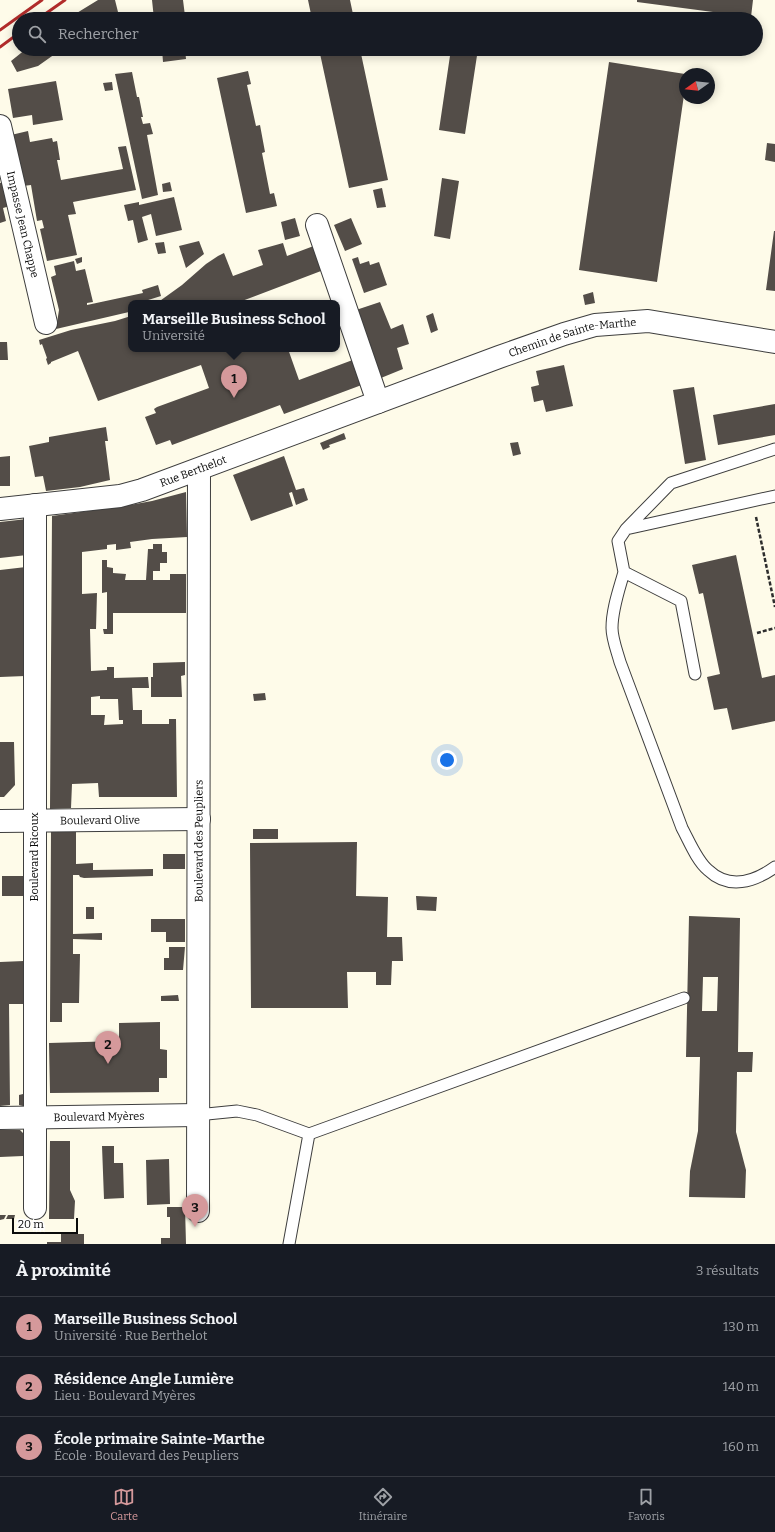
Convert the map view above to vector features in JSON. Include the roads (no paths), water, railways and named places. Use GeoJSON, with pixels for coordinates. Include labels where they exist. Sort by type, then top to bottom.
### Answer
{"type":"FeatureCollection","features":[{"type":"Feature","properties":{"kind":"street","name":"Impasse Jean Chappe"},"geometry":{"type":"LineString","coordinates":[[0,126],[46,323]]}},
{"type":"Feature","properties":{"kind":"street"},"geometry":{"type":"LineString","coordinates":[[317,225],[378,402]]}},
{"type":"Feature","properties":{"kind":"street","name":"Chemin de Sainte-Marthe"},"geometry":{"type":"LineString","coordinates":[[378,402],[564,334],[595,325],[648,321],[775,342]]}},
{"type":"Feature","properties":{"kind":"street","name":"Rue Berthelot"},"geometry":{"type":"LineString","coordinates":[[0,509],[120,496],[142,490],[378,402]]}},
{"type":"Feature","properties":{"kind":"street","name":"Boulevard des Peupliers"},"geometry":{"type":"LineString","coordinates":[[198,1211],[199,470]]}},
{"type":"Feature","properties":{"kind":"street","name":"Boulevard Ricoux"},"geometry":{"type":"LineString","coordinates":[[35,505],[35,1208]]}},
{"type":"Feature","properties":{"kind":"street","name":"Boulevard Olive"},"geometry":{"type":"LineString","coordinates":[[0,821],[199,819]]}},
{"type":"Feature","properties":{"kind":"street","name":"Boulevard Myères"},"geometry":{"type":"LineString","coordinates":[[0,1118],[197,1115]]}},
{"type":"Feature","properties":{"kind":"lane"},"geometry":{"type":"LineString","coordinates":[[775,449],[671,483],[626,529],[618,541],[624,572],[613,611],[612,629],[620,662],[679,821],[693,850],[708,870],[726,881],[740,882],[763,876],[775,867]]}},
{"type":"Feature","properties":{"kind":"lane"},"geometry":{"type":"LineString","coordinates":[[626,529],[775,496]]}},
{"type":"Feature","properties":{"kind":"lane"},"geometry":{"type":"LineString","coordinates":[[624,572],[681,601],[695,674]]}},
{"type":"Feature","properties":{"kind":"lane"},"geometry":{"type":"LineString","coordinates":[[197,1115],[237,1111],[257,1114],[309,1134],[684,998]]}},
{"type":"Feature","properties":{"kind":"lane"},"geometry":{"type":"LineString","coordinates":[[289,1244],[309,1134]]}},
{"type":"Feature","properties":{"kind":"railway"},"geometry":{"type":"LineString","coordinates":[[25,12],[42,0]]}},
{"type":"Feature","properties":{"kind":"railway"},"geometry":{"type":"LineString","coordinates":[[48,12],[65,0]]}},
{"type":"Feature","properties":{"kind":"railway"},"geometry":{"type":"LineString","coordinates":[[0,30],[12,21]]}},
{"type":"Feature","properties":{"kind":"railway"},"geometry":{"type":"LineString","coordinates":[[0,47],[12,38]]}},
{"type":"Feature","properties":{"kind":"place","name":"Marseille Business School"},"geometry":{"type":"Point","coordinates":[234,398]}},
{"type":"Feature","properties":{"kind":"place","name":"Résidence Angle Lumière"},"geometry":{"type":"Point","coordinates":[108,1064]}},
{"type":"Feature","properties":{"kind":"place","name":"École primaire Sainte-Marthe"},"geometry":{"type":"Point","coordinates":[195,1227]}}]}
